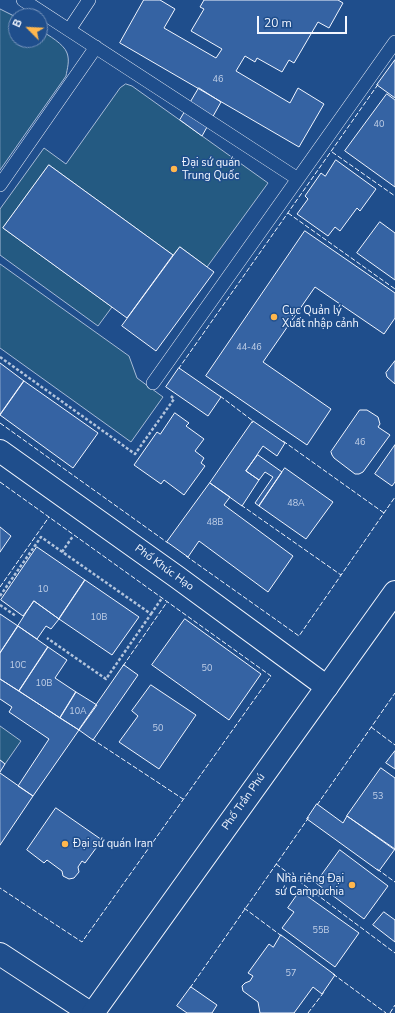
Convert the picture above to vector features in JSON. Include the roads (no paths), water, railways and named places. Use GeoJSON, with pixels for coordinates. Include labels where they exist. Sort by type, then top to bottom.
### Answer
{"type":"FeatureCollection","features":[{"type":"Feature","properties":{"kind":"main road","name":"Phố Khúc Hạo"},"geometry":{"type":"LineString","coordinates":[[0,451],[177,577],[327,687]]}},
{"type":"Feature","properties":{"kind":"main road","name":"Phố Trần Phú"},"geometry":{"type":"LineString","coordinates":[[94,1013],[395,592]]}},
{"type":"Feature","properties":{"kind":"main road"},"geometry":{"type":"LineString","coordinates":[[0,954],[90,1013]]}},
{"type":"Feature","properties":{"kind":"lane"},"geometry":{"type":"LineString","coordinates":[[23,0],[298,179]]}},
{"type":"Feature","properties":{"kind":"lane"},"geometry":{"type":"LineString","coordinates":[[69,30],[89,0]]}},
{"type":"Feature","properties":{"kind":"lane"},"geometry":{"type":"LineString","coordinates":[[153,383],[395,42]]}},
{"type":"Feature","properties":{"kind":"lane"},"geometry":{"type":"LineString","coordinates":[[0,185],[96,47]]}},
{"type":"Feature","properties":{"kind":"place","name":"Đại sứ quán Trung Quốc"},"geometry":{"type":"Point","coordinates":[174,169]}},
{"type":"Feature","properties":{"kind":"place","name":"Cục Quản lý Xuất nhập cảnh"},"geometry":{"type":"Point","coordinates":[274,317]}},
{"type":"Feature","properties":{"kind":"place","name":"Đại sứ quán Iran"},"geometry":{"type":"Point","coordinates":[65,844]}},
{"type":"Feature","properties":{"kind":"place","name":"Nhà riêng Đại sứ Campuchia"},"geometry":{"type":"Point","coordinates":[352,885]}}]}
